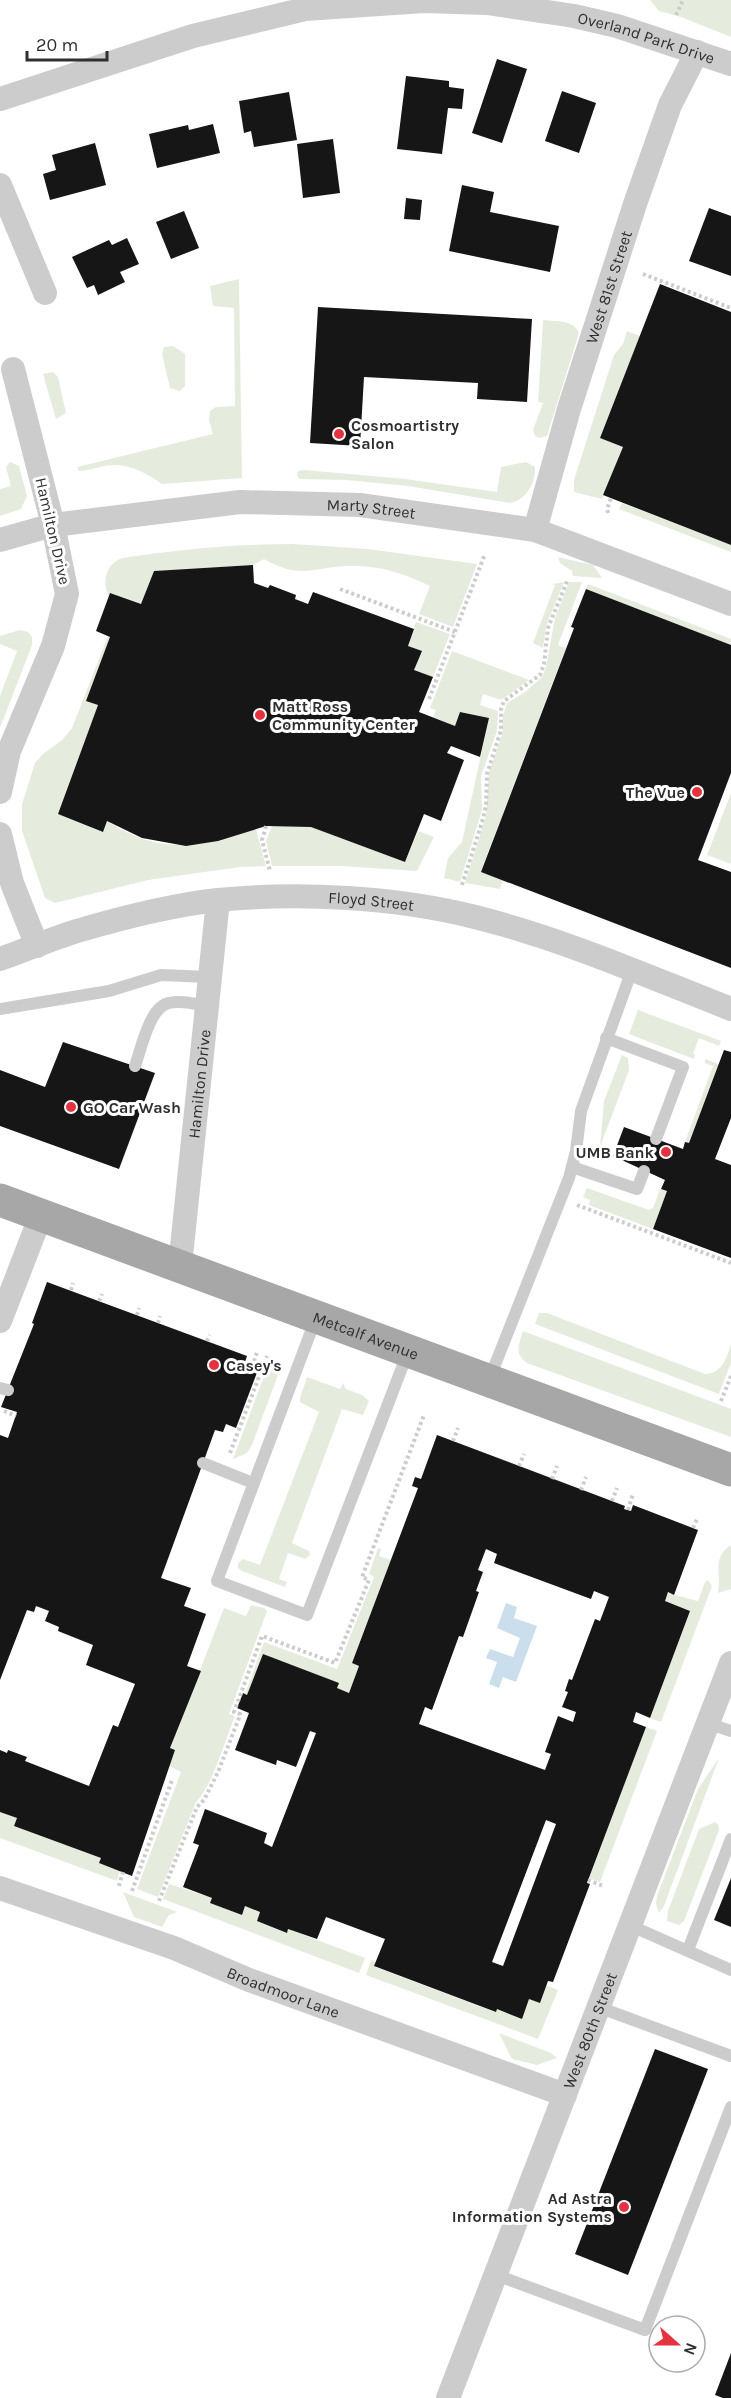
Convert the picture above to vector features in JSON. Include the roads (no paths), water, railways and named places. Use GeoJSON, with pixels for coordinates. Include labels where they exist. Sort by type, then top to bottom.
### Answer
{"type":"FeatureCollection","features":[{"type":"Feature","properties":{"kind":"main road","name":"Metcalf Avenue"},"geometry":{"type":"LineString","coordinates":[[0,1200],[731,1470]]}},
{"type":"Feature","properties":{"kind":"street","name":"Overland Park Drive"},"geometry":{"type":"LineString","coordinates":[[0,99],[193,36],[305,9],[377,2],[487,3],[574,16],[617,26],[731,64]]}},
{"type":"Feature","properties":{"kind":"street","name":"West 81st Street"},"geometry":{"type":"LineString","coordinates":[[535,530],[572,399],[635,204],[670,105],[697,52]]}},
{"type":"Feature","properties":{"kind":"street"},"geometry":{"type":"LineString","coordinates":[[0,185],[45,293]]}},
{"type":"Feature","properties":{"kind":"street","name":"Hamilton Drive"},"geometry":{"type":"LineString","coordinates":[[0,792],[9,752],[53,646],[67,594],[53,525],[13,369]]}},
{"type":"Feature","properties":{"kind":"street","name":"Marty Street"},"geometry":{"type":"LineString","coordinates":[[0,540],[53,525],[240,502],[360,505],[535,530],[731,604]]}},
{"type":"Feature","properties":{"kind":"street"},"geometry":{"type":"LineString","coordinates":[[0,834],[12,883],[37,946]]}},
{"type":"Feature","properties":{"kind":"street","name":"Floyd Street"},"geometry":{"type":"LineString","coordinates":[[0,959],[75,932],[132,916],[218,900],[322,897],[403,904],[473,916],[525,931],[731,1009]]}},
{"type":"Feature","properties":{"kind":"street","name":"Hamilton Drive"},"geometry":{"type":"LineString","coordinates":[[180,1266],[218,900]]}},
{"type":"Feature","properties":{"kind":"street"},"geometry":{"type":"LineString","coordinates":[[1,1316],[41,1215]]}},
{"type":"Feature","properties":{"kind":"street","name":"West 80th Street"},"geometry":{"type":"LineString","coordinates":[[448,2398],[731,1663]]}},
{"type":"Feature","properties":{"kind":"street","name":"Broadmoor Lane"},"geometry":{"type":"LineString","coordinates":[[0,1888],[174,1948],[249,1980],[565,2095]]}},
{"type":"Feature","properties":{"kind":"lane"},"geometry":{"type":"LineString","coordinates":[[489,1381],[554,1219],[572,1167],[581,1111],[632,970]]}},
{"type":"Feature","properties":{"kind":"lane"},"geometry":{"type":"LineString","coordinates":[[0,1009],[109,992],[161,975],[210,977]]}},
{"type":"Feature","properties":{"kind":"lane"},"geometry":{"type":"LineString","coordinates":[[135,1066],[154,1014],[161,1005],[175,1002],[207,1006]]}},
{"type":"Feature","properties":{"kind":"lane"},"geometry":{"type":"LineString","coordinates":[[606,1038],[683,1067],[656,1139]]}},
{"type":"Feature","properties":{"kind":"lane"},"geometry":{"type":"LineString","coordinates":[[572,1167],[637,1189],[644,1171]]}},
{"type":"Feature","properties":{"kind":"lane"},"geometry":{"type":"LineString","coordinates":[[316,1317],[217,1581],[308,1615],[408,1351]]}},
{"type":"Feature","properties":{"kind":"lane"},"geometry":{"type":"LineString","coordinates":[[203,1463],[254,1483]]}},
{"type":"Feature","properties":{"kind":"lane"},"geometry":{"type":"LineString","coordinates":[[707,1723],[731,1731]]}},
{"type":"Feature","properties":{"kind":"lane"},"geometry":{"type":"LineString","coordinates":[[688,1950],[731,1839]]}},
{"type":"Feature","properties":{"kind":"lane"},"geometry":{"type":"LineString","coordinates":[[629,1925],[731,1970]]}},
{"type":"Feature","properties":{"kind":"lane"},"geometry":{"type":"LineString","coordinates":[[598,2007],[731,2056]]}},
{"type":"Feature","properties":{"kind":"lane"},"geometry":{"type":"LineString","coordinates":[[496,2275],[645,2330],[731,2107]]}},
{"type":"Feature","properties":{"kind":"water"},"geometry":{"type":"Polygon","coordinates":[[[506,1603],[517,1607],[514,1618],[537,1626],[516,1682],[503,1677],[499,1688],[489,1684],[497,1662],[486,1658],[490,1649],[513,1657],[520,1638],[497,1628],[506,1603]]]}},
{"type":"Feature","properties":{"kind":"place","name":"Cosmoartistry Salon"},"geometry":{"type":"Point","coordinates":[339,434]}},
{"type":"Feature","properties":{"kind":"place","name":"Matt Ross Community Center"},"geometry":{"type":"Point","coordinates":[260,715]}},
{"type":"Feature","properties":{"kind":"place","name":"The Vue"},"geometry":{"type":"Point","coordinates":[697,792]}},
{"type":"Feature","properties":{"kind":"place","name":"GO Car Wash"},"geometry":{"type":"Point","coordinates":[71,1107]}},
{"type":"Feature","properties":{"kind":"place","name":"UMB Bank"},"geometry":{"type":"Point","coordinates":[666,1152]}},
{"type":"Feature","properties":{"kind":"place","name":"Casey's"},"geometry":{"type":"Point","coordinates":[214,1365]}},
{"type":"Feature","properties":{"kind":"place","name":"Ad Astra Information Systems"},"geometry":{"type":"Point","coordinates":[624,2207]}}]}
